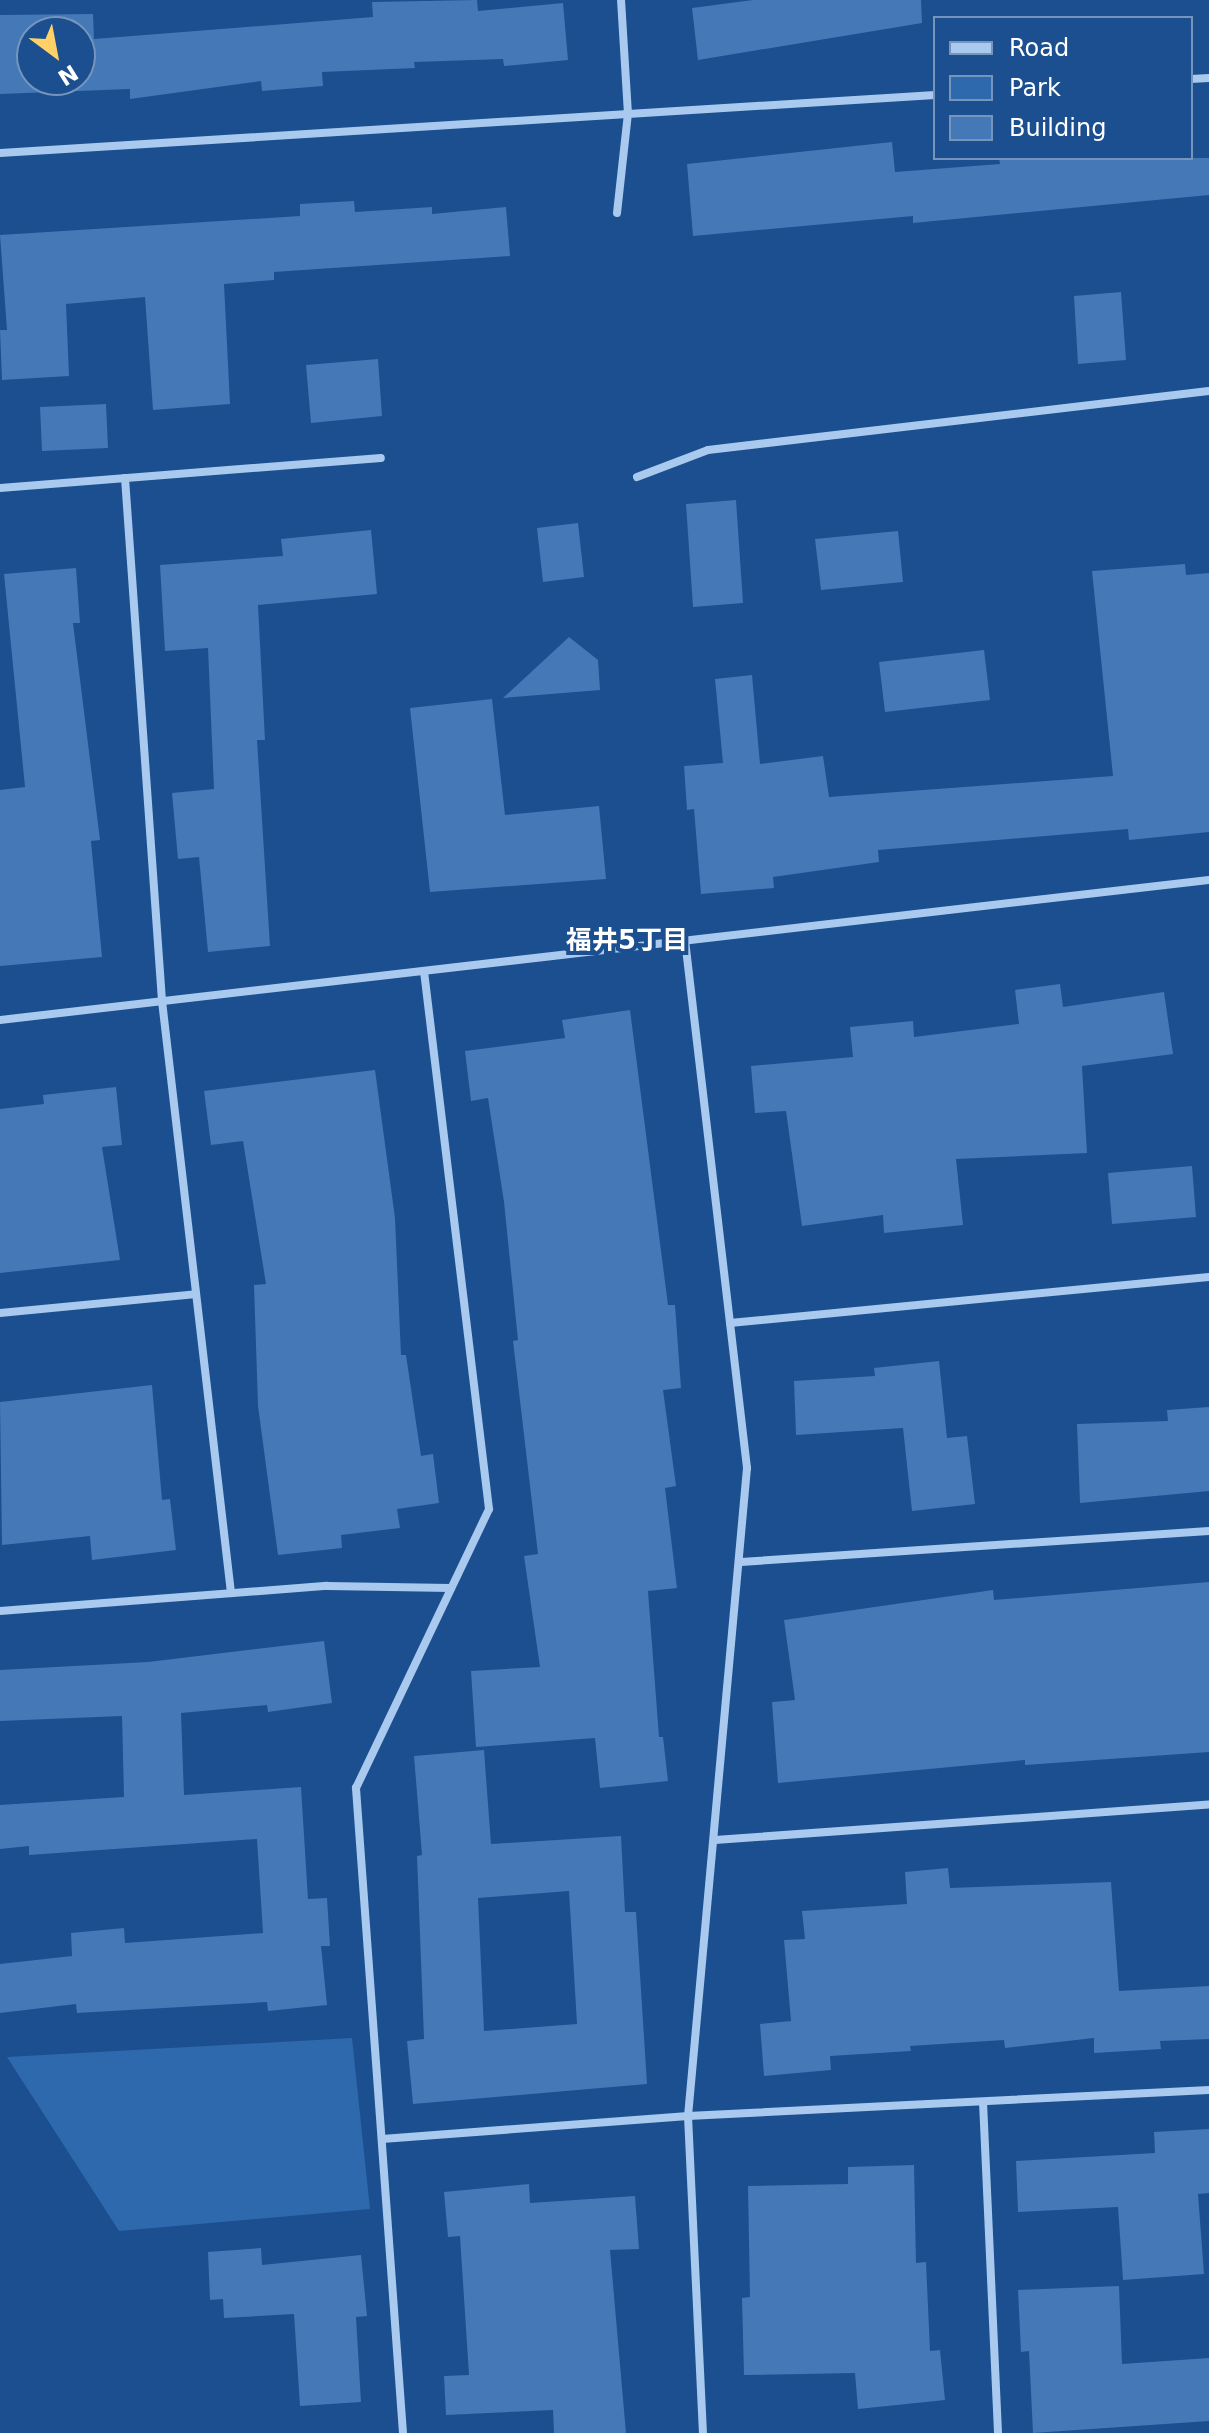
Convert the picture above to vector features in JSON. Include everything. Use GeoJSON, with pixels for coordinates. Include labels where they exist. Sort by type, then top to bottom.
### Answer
{"type":"FeatureCollection","features":[{"type":"Feature","properties":{"kind":"street"},"geometry":{"type":"LineString","coordinates":[[617,213],[628,114],[621,0]]}},
{"type":"Feature","properties":{"kind":"street"},"geometry":{"type":"LineString","coordinates":[[0,153],[933,95]]}},
{"type":"Feature","properties":{"kind":"street"},"geometry":{"type":"LineString","coordinates":[[637,477],[708,450],[1209,391]]}},
{"type":"Feature","properties":{"kind":"street"},"geometry":{"type":"LineString","coordinates":[[0,488],[381,458]]}},
{"type":"Feature","properties":{"kind":"street"},"geometry":{"type":"LineString","coordinates":[[125,478],[162,1001],[231,1593]]}},
{"type":"Feature","properties":{"kind":"street"},"geometry":{"type":"LineString","coordinates":[[0,1020],[1209,880]]}},
{"type":"Feature","properties":{"kind":"street"},"geometry":{"type":"LineString","coordinates":[[685,940],[747,1468],[741,1562],[688,2116],[703,2433]]}},
{"type":"Feature","properties":{"kind":"street"},"geometry":{"type":"LineString","coordinates":[[403,2433],[356,1788],[489,1509],[424,971]]}},
{"type":"Feature","properties":{"kind":"street"},"geometry":{"type":"LineString","coordinates":[[730,1323],[1209,1277]]}},
{"type":"Feature","properties":{"kind":"street"},"geometry":{"type":"LineString","coordinates":[[0,1313],[196,1294]]}},
{"type":"Feature","properties":{"kind":"street"},"geometry":{"type":"LineString","coordinates":[[741,1562],[1209,1531]]}},
{"type":"Feature","properties":{"kind":"street"},"geometry":{"type":"LineString","coordinates":[[0,1611],[327,1586],[451,1588]]}},
{"type":"Feature","properties":{"kind":"street"},"geometry":{"type":"LineString","coordinates":[[715,1840],[1209,1805]]}},
{"type":"Feature","properties":{"kind":"street"},"geometry":{"type":"LineString","coordinates":[[382,2139],[688,2116],[1209,2090]]}},
{"type":"Feature","properties":{"kind":"street"},"geometry":{"type":"LineString","coordinates":[[983,2102],[998,2433]]}},
{"type":"Feature","properties":{"kind":"green space"},"geometry":{"type":"Polygon","coordinates":[[[352,2038],[370,2209],[119,2231],[7,2057],[352,2038]]]}},
{"type":"Feature","properties":{"kind":"building"},"geometry":{"type":"Polygon","coordinates":[[[477,0],[478,11],[563,3],[568,60],[504,66],[503,59],[414,62],[415,68],[322,72],[323,86],[262,91],[261,81],[130,99],[130,89],[96,90],[96,39],[373,17],[372,2],[477,0]]]}},
{"type":"Feature","properties":{"kind":"building"},"geometry":{"type":"Polygon","coordinates":[[[753,0],[921,0],[922,23],[698,60],[692,8],[753,0]]]}},
{"type":"Feature","properties":{"kind":"building"},"geometry":{"type":"Polygon","coordinates":[[[93,14],[16,16],[16,93],[0,94],[0,15],[93,14]]]}},
{"type":"Feature","properties":{"kind":"building"},"geometry":{"type":"Polygon","coordinates":[[[892,142],[895,172],[1000,164],[999,160],[1209,158],[1209,195],[913,223],[913,216],[693,236],[687,164],[892,142]]]}},
{"type":"Feature","properties":{"kind":"building"},"geometry":{"type":"Polygon","coordinates":[[[354,201],[355,212],[432,207],[432,214],[506,207],[510,256],[274,272],[274,280],[224,284],[230,404],[153,410],[145,297],[66,304],[69,376],[2,380],[0,330],[7,330],[0,235],[300,216],[300,204],[354,201]]]}},
{"type":"Feature","properties":{"kind":"building"},"geometry":{"type":"Polygon","coordinates":[[[1121,292],[1126,360],[1078,364],[1074,296],[1121,292]]]}},
{"type":"Feature","properties":{"kind":"building"},"geometry":{"type":"Polygon","coordinates":[[[378,359],[382,416],[311,423],[306,365],[378,359]]]}},
{"type":"Feature","properties":{"kind":"building"},"geometry":{"type":"Polygon","coordinates":[[[106,404],[108,448],[42,451],[40,407],[106,404]]]}},
{"type":"Feature","properties":{"kind":"building"},"geometry":{"type":"Polygon","coordinates":[[[736,500],[743,603],[693,607],[686,504],[736,500]]]}},
{"type":"Feature","properties":{"kind":"building"},"geometry":{"type":"Polygon","coordinates":[[[578,523],[584,577],[543,582],[537,528],[578,523]]]}},
{"type":"Feature","properties":{"kind":"building"},"geometry":{"type":"Polygon","coordinates":[[[371,530],[377,594],[258,605],[265,740],[257,740],[270,946],[208,952],[199,857],[178,859],[172,793],[214,789],[208,648],[165,651],[160,565],[283,556],[281,539],[371,530]]]}},
{"type":"Feature","properties":{"kind":"building"},"geometry":{"type":"Polygon","coordinates":[[[898,531],[903,582],[821,590],[815,539],[898,531]]]}},
{"type":"Feature","properties":{"kind":"building"},"geometry":{"type":"Polygon","coordinates":[[[1185,564],[1186,575],[1209,573],[1209,832],[1129,840],[1128,829],[878,850],[879,862],[773,877],[774,888],[701,894],[694,809],[687,810],[684,766],[723,763],[715,679],[752,675],[760,764],[823,756],[829,797],[1113,776],[1092,571],[1185,564]]]}},
{"type":"Feature","properties":{"kind":"building"},"geometry":{"type":"Polygon","coordinates":[[[76,568],[80,623],[73,623],[100,840],[91,841],[102,957],[0,966],[0,790],[25,787],[4,574],[76,568]]]}},
{"type":"Feature","properties":{"kind":"building"},"geometry":{"type":"Polygon","coordinates":[[[569,637],[598,660],[600,690],[503,698],[569,637]]]}},
{"type":"Feature","properties":{"kind":"building"},"geometry":{"type":"Polygon","coordinates":[[[984,650],[990,700],[885,712],[879,662],[984,650]]]}},
{"type":"Feature","properties":{"kind":"building"},"geometry":{"type":"Polygon","coordinates":[[[492,699],[505,815],[599,806],[606,879],[430,892],[410,708],[492,699]]]}},
{"type":"Feature","properties":{"kind":"building"},"geometry":{"type":"Polygon","coordinates":[[[1060,984],[1063,1007],[1164,992],[1173,1054],[1082,1066],[1087,1153],[956,1159],[963,1225],[884,1233],[883,1215],[802,1226],[786,1111],[755,1113],[751,1066],[853,1057],[850,1027],[913,1021],[914,1037],[1019,1024],[1015,990],[1060,984]]]}},
{"type":"Feature","properties":{"kind":"building"},"geometry":{"type":"Polygon","coordinates":[[[630,1010],[668,1305],[675,1305],[681,1388],[663,1390],[676,1486],[665,1488],[677,1588],[648,1591],[659,1737],[663,1737],[668,1781],[600,1788],[595,1738],[476,1747],[471,1671],[540,1667],[524,1556],[538,1554],[513,1341],[518,1340],[504,1202],[488,1098],[471,1101],[465,1051],[565,1038],[562,1020],[630,1010]]]}},
{"type":"Feature","properties":{"kind":"building"},"geometry":{"type":"Polygon","coordinates":[[[375,1070],[395,1218],[401,1355],[406,1355],[421,1456],[433,1454],[439,1503],[397,1509],[400,1528],[341,1535],[342,1548],[278,1555],[258,1406],[254,1285],[266,1284],[243,1141],[211,1145],[204,1091],[375,1070]]]}},
{"type":"Feature","properties":{"kind":"building"},"geometry":{"type":"Polygon","coordinates":[[[116,1087],[122,1145],[102,1147],[120,1260],[0,1273],[0,1109],[44,1104],[43,1095],[116,1087]]]}},
{"type":"Feature","properties":{"kind":"building"},"geometry":{"type":"Polygon","coordinates":[[[1192,1166],[1196,1217],[1112,1224],[1108,1173],[1192,1166]]]}},
{"type":"Feature","properties":{"kind":"building"},"geometry":{"type":"Polygon","coordinates":[[[939,1361],[947,1438],[967,1436],[975,1504],[912,1511],[903,1428],[796,1435],[794,1381],[875,1376],[874,1368],[939,1361]]]}},
{"type":"Feature","properties":{"kind":"building"},"geometry":{"type":"Polygon","coordinates":[[[152,1385],[162,1500],[170,1499],[176,1550],[92,1560],[90,1536],[2,1545],[0,1402],[152,1385]]]}},
{"type":"Feature","properties":{"kind":"building"},"geometry":{"type":"Polygon","coordinates":[[[1209,1407],[1209,1491],[1080,1503],[1077,1424],[1168,1421],[1167,1410],[1209,1407]]]}},
{"type":"Feature","properties":{"kind":"building"},"geometry":{"type":"Polygon","coordinates":[[[1209,1582],[1209,1752],[1025,1765],[1025,1760],[778,1783],[772,1702],[795,1700],[784,1620],[993,1590],[994,1600],[1209,1582]]]}},
{"type":"Feature","properties":{"kind":"building"},"geometry":{"type":"Polygon","coordinates":[[[324,1641],[332,1703],[268,1712],[267,1705],[181,1713],[184,1795],[301,1787],[308,1899],[327,1898],[330,1946],[321,1946],[327,2005],[268,2011],[267,2002],[77,2013],[76,2004],[0,2013],[0,1964],[72,1956],[71,1933],[124,1928],[125,1943],[263,1933],[257,1839],[29,1855],[29,1846],[0,1849],[0,1805],[124,1797],[122,1716],[0,1721],[0,1670],[148,1662],[324,1641]]]}},
{"type":"Feature","properties":{"kind":"building"},"geometry":{"type":"Polygon","coordinates":[[[484,1750],[491,1844],[621,1836],[625,1912],[636,1912],[647,2084],[413,2104],[407,2041],[424,2039],[417,1856],[422,1855],[414,1756],[484,1750]],[[569,1891],[478,1898],[484,2031],[577,2024],[569,1891]]]}},
{"type":"Feature","properties":{"kind":"building"},"geometry":{"type":"Polygon","coordinates":[[[948,1868],[950,1888],[1111,1882],[1119,1991],[1209,1986],[1209,2039],[1160,2041],[1161,2049],[1094,2053],[1094,2038],[1005,2048],[1004,2040],[910,2046],[911,2051],[830,2056],[831,2070],[764,2076],[760,2024],[791,2021],[784,1940],[805,1939],[802,1911],[907,1904],[905,1872],[948,1868]]]}},
{"type":"Feature","properties":{"kind":"building"},"geometry":{"type":"Polygon","coordinates":[[[1209,2129],[1209,2193],[1198,2194],[1204,2274],[1123,2280],[1118,2207],[1018,2212],[1016,2161],[1155,2153],[1154,2132],[1209,2129]]]}},
{"type":"Feature","properties":{"kind":"building"},"geometry":{"type":"Polygon","coordinates":[[[914,2165],[916,2263],[926,2262],[930,2351],[940,2350],[945,2400],[858,2409],[855,2373],[744,2375],[742,2298],[750,2297],[748,2186],[848,2184],[848,2167],[914,2165]]]}},
{"type":"Feature","properties":{"kind":"building"},"geometry":{"type":"Polygon","coordinates":[[[529,2184],[530,2203],[635,2196],[639,2249],[610,2250],[626,2433],[554,2433],[553,2410],[446,2415],[444,2376],[469,2375],[460,2236],[448,2237],[444,2192],[529,2184]]]}},
{"type":"Feature","properties":{"kind":"building"},"geometry":{"type":"Polygon","coordinates":[[[261,2248],[262,2265],[361,2255],[367,2316],[356,2317],[361,2402],[300,2406],[294,2314],[224,2318],[223,2299],[210,2300],[208,2252],[261,2248]]]}},
{"type":"Feature","properties":{"kind":"building"},"geometry":{"type":"Polygon","coordinates":[[[1119,2286],[1122,2364],[1209,2358],[1209,2421],[1033,2433],[1029,2351],[1021,2352],[1018,2290],[1119,2286]]]}},
{"type":"Feature","properties":{"kind":"district","name":"福井5丁目"},"geometry":{"type":"Point","coordinates":[627,941]}}]}
